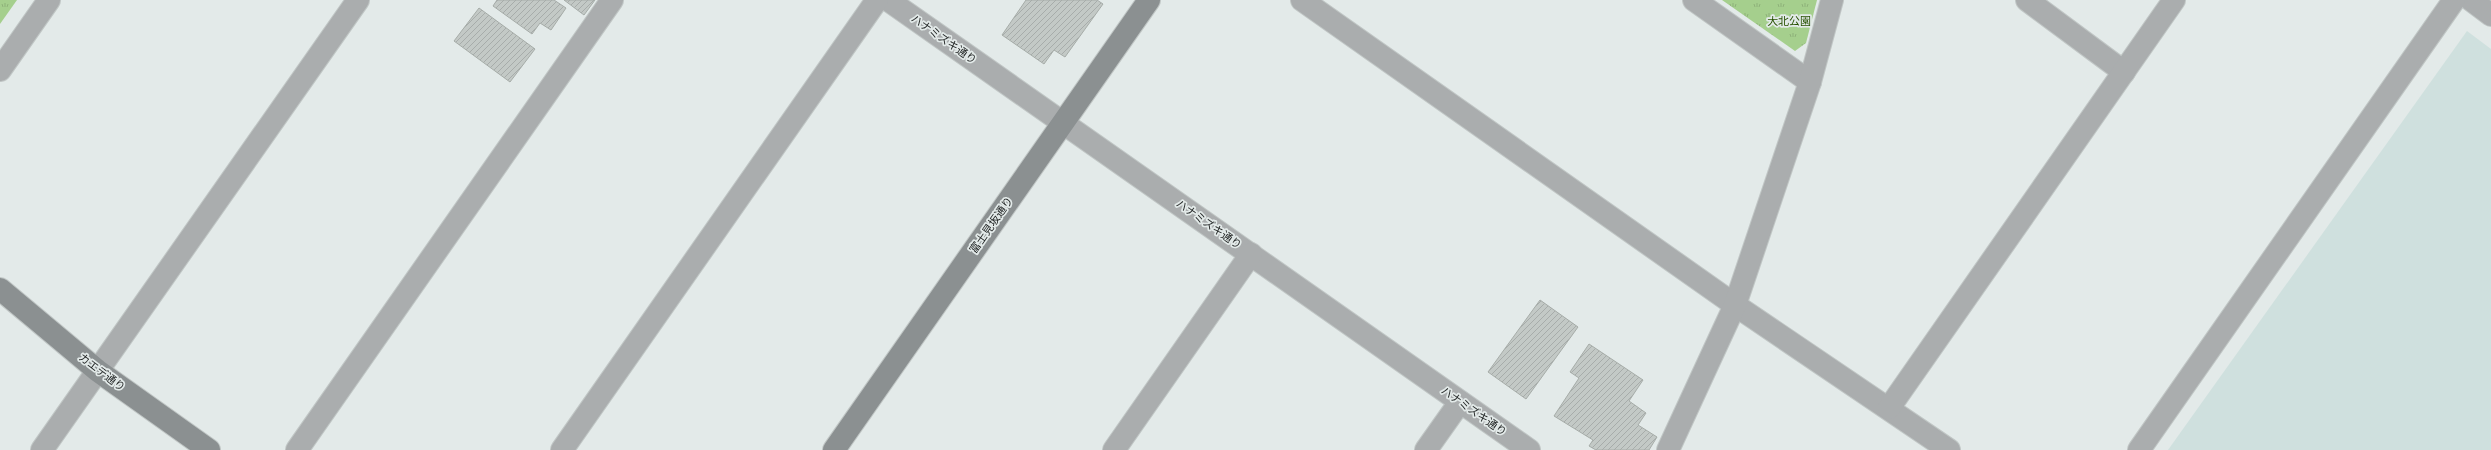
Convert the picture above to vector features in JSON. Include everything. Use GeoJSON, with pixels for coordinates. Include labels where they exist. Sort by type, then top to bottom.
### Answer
{"type":"FeatureCollection","features":[{"type":"Feature","properties":{"kind":"street"},"geometry":{"type":"LineString","coordinates":[[0,70],[49,0]]}},
{"type":"Feature","properties":{"kind":"street"},"geometry":{"type":"LineString","coordinates":[[42,450],[358,0]]}},
{"type":"Feature","properties":{"kind":"street"},"geometry":{"type":"LineString","coordinates":[[297,450],[612,0]]}},
{"type":"Feature","properties":{"kind":"street"},"geometry":{"type":"LineString","coordinates":[[562,450],[877,0]]}},
{"type":"Feature","properties":{"kind":"street","name":"ハナミズキ通り"},"geometry":{"type":"LineString","coordinates":[[888,0],[1064,122],[1529,450]]}},
{"type":"Feature","properties":{"kind":"street","name":"富士見坂通り"},"geometry":{"type":"LineString","coordinates":[[834,450],[1149,0]]}},
{"type":"Feature","properties":{"kind":"street"},"geometry":{"type":"LineString","coordinates":[[1302,0],[1735,305],[1890,408],[1949,450]]}},
{"type":"Feature","properties":{"kind":"street"},"geometry":{"type":"LineString","coordinates":[[1694,0],[1810,82]]}},
{"type":"Feature","properties":{"kind":"street"},"geometry":{"type":"LineString","coordinates":[[1668,450],[1735,305],[1810,82],[1832,0]]}},
{"type":"Feature","properties":{"kind":"street"},"geometry":{"type":"LineString","coordinates":[[2027,0],[2124,72]]}},
{"type":"Feature","properties":{"kind":"street"},"geometry":{"type":"LineString","coordinates":[[1890,408],[2174,0]]}},
{"type":"Feature","properties":{"kind":"street"},"geometry":{"type":"LineString","coordinates":[[2139,450],[2454,0]]}},
{"type":"Feature","properties":{"kind":"street"},"geometry":{"type":"LineString","coordinates":[[2471,0],[2491,15]]}},
{"type":"Feature","properties":{"kind":"street"},"geometry":{"type":"LineString","coordinates":[[1114,450],[1251,254]]}},
{"type":"Feature","properties":{"kind":"street","name":"カエデ通り"},"geometry":{"type":"LineString","coordinates":[[0,289],[98,371],[209,450]]}},
{"type":"Feature","properties":{"kind":"street"},"geometry":{"type":"LineString","coordinates":[[1426,450],[1460,402]]}},
{"type":"Feature","properties":{"kind":"shaded area"},"geometry":{"type":"Polygon","coordinates":[[[2467,31],[2491,49],[2491,450],[2168,450],[2467,31]]]}},
{"type":"Feature","properties":{"kind":"green space"},"geometry":{"type":"Polygon","coordinates":[[[0,0],[17,0],[0,24],[0,0]]]}},
{"type":"Feature","properties":{"kind":"green space","name":"大北公園"},"geometry":{"type":"Polygon","coordinates":[[[1722,0],[1817,0],[1806,43],[1795,51],[1722,0]]]}},
{"type":"Feature","properties":{"kind":"building"},"geometry":{"type":"Polygon","coordinates":[[[497,0],[554,0],[566,8],[551,30],[540,23],[532,34],[493,6],[497,0]]]}},
{"type":"Feature","properties":{"kind":"building"},"geometry":{"type":"Polygon","coordinates":[[[564,0],[595,0],[584,15],[564,0]]]}},
{"type":"Feature","properties":{"kind":"building"},"geometry":{"type":"Polygon","coordinates":[[[1026,0],[1097,0],[1103,4],[1065,57],[1054,50],[1044,64],[1002,35],[1026,0]]]}},
{"type":"Feature","properties":{"kind":"building"},"geometry":{"type":"Polygon","coordinates":[[[479,8],[535,49],[510,82],[454,41],[479,8]]]}},
{"type":"Feature","properties":{"kind":"building"},"geometry":{"type":"Polygon","coordinates":[[[1540,300],[1578,327],[1526,399],[1488,372],[1540,300]]]}},
{"type":"Feature","properties":{"kind":"building"},"geometry":{"type":"Polygon","coordinates":[[[1589,344],[1643,380],[1629,401],[1646,413],[1638,425],[1657,437],[1649,450],[1596,450],[1589,446],[1593,440],[1554,416],[1579,378],[1570,372],[1589,344]]]}}]}
